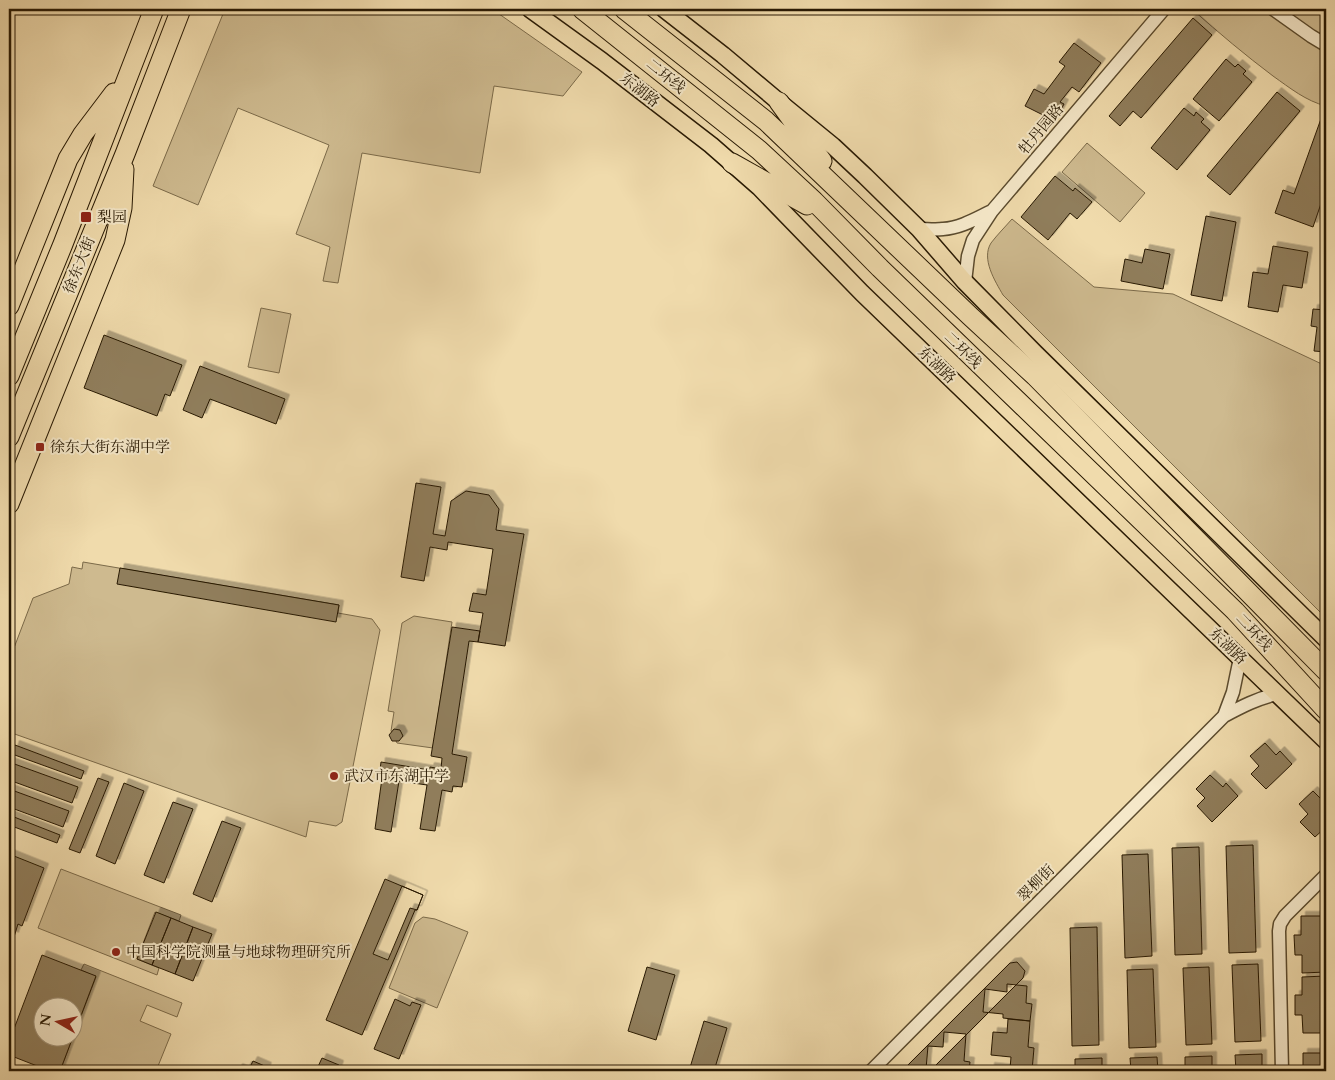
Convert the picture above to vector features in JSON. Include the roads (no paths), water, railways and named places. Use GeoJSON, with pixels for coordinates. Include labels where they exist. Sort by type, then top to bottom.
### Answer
{"type":"FeatureCollection","features":[{"type":"Feature","properties":{"kind":"highway","name":"徐东大街"},"geometry":{"type":"LineString","coordinates":[[9,376],[63,244],[154,9]]}},
{"type":"Feature","properties":{"kind":"highway","name":"徐东大街"},"geometry":{"type":"LineString","coordinates":[[9,437],[125,154],[181,9]]}},
{"type":"Feature","properties":{"kind":"highway","name":"二环线"},"geometry":{"type":"LineString","coordinates":[[582,9],[759,150],[1235,611],[1326,710]]}},
{"type":"Feature","properties":{"kind":"highway","name":"二环线"},"geometry":{"type":"LineString","coordinates":[[624,9],[766,120],[1035,376],[1326,671]]}},
{"type":"Feature","properties":{"kind":"highway"},"geometry":{"type":"LineString","coordinates":[[9,306],[68,159],[83,134],[127,76]]}},
{"type":"Feature","properties":{"kind":"highway"},"geometry":{"type":"LineString","coordinates":[[779,102],[850,201]]}},
{"type":"Feature","properties":{"kind":"highway"},"geometry":{"type":"LineString","coordinates":[[9,504],[115,240],[122,208],[125,154]]}},
{"type":"Feature","properties":{"kind":"highway"},"geometry":{"type":"LineString","coordinates":[[732,163],[831,218]]}},
{"type":"Feature","properties":{"kind":"main road","name":"东湖路"},"geometry":{"type":"LineString","coordinates":[[530,9],[602,61],[732,163],[759,187],[862,293],[1326,741]]}},
{"type":"Feature","properties":{"kind":"main road"},"geometry":{"type":"LineString","coordinates":[[664,9],[833,146],[919,229],[965,282],[1035,353],[1326,638]]}},
{"type":"Feature","properties":{"kind":"street","name":"牡丹园路"},"geometry":{"type":"LineString","coordinates":[[919,229],[952,228],[992,212],[1164,9]]}},
{"type":"Feature","properties":{"kind":"street"},"geometry":{"type":"LineString","coordinates":[[1273,9],[1326,45]]}},
{"type":"Feature","properties":{"kind":"street"},"geometry":{"type":"LineString","coordinates":[[965,282],[966,264],[973,240],[992,212]]}},
{"type":"Feature","properties":{"kind":"street"},"geometry":{"type":"LineString","coordinates":[[1224,716],[1233,692],[1240,658]]}},
{"type":"Feature","properties":{"kind":"street"},"geometry":{"type":"LineString","coordinates":[[1224,716],[1252,702],[1277,694]]}},
{"type":"Feature","properties":{"kind":"street","name":"翠柳街"},"geometry":{"type":"LineString","coordinates":[[871,1071],[1224,716]]}},
{"type":"Feature","properties":{"kind":"street"},"geometry":{"type":"LineString","coordinates":[[1282,1071],[1280,924],[1285,916],[1326,876]]}},
{"type":"Feature","properties":{"kind":"place","name":"梨园"},"geometry":{"type":"Point","coordinates":[86,217]}},
{"type":"Feature","properties":{"kind":"place","name":"徐东大街东湖中学"},"geometry":{"type":"Point","coordinates":[40,447]}},
{"type":"Feature","properties":{"kind":"place","name":"武汉市东湖中学"},"geometry":{"type":"Point","coordinates":[334,776]}},
{"type":"Feature","properties":{"kind":"place","name":"中国科学院测量与地球物理研究所"},"geometry":{"type":"Point","coordinates":[116,952]}}]}
